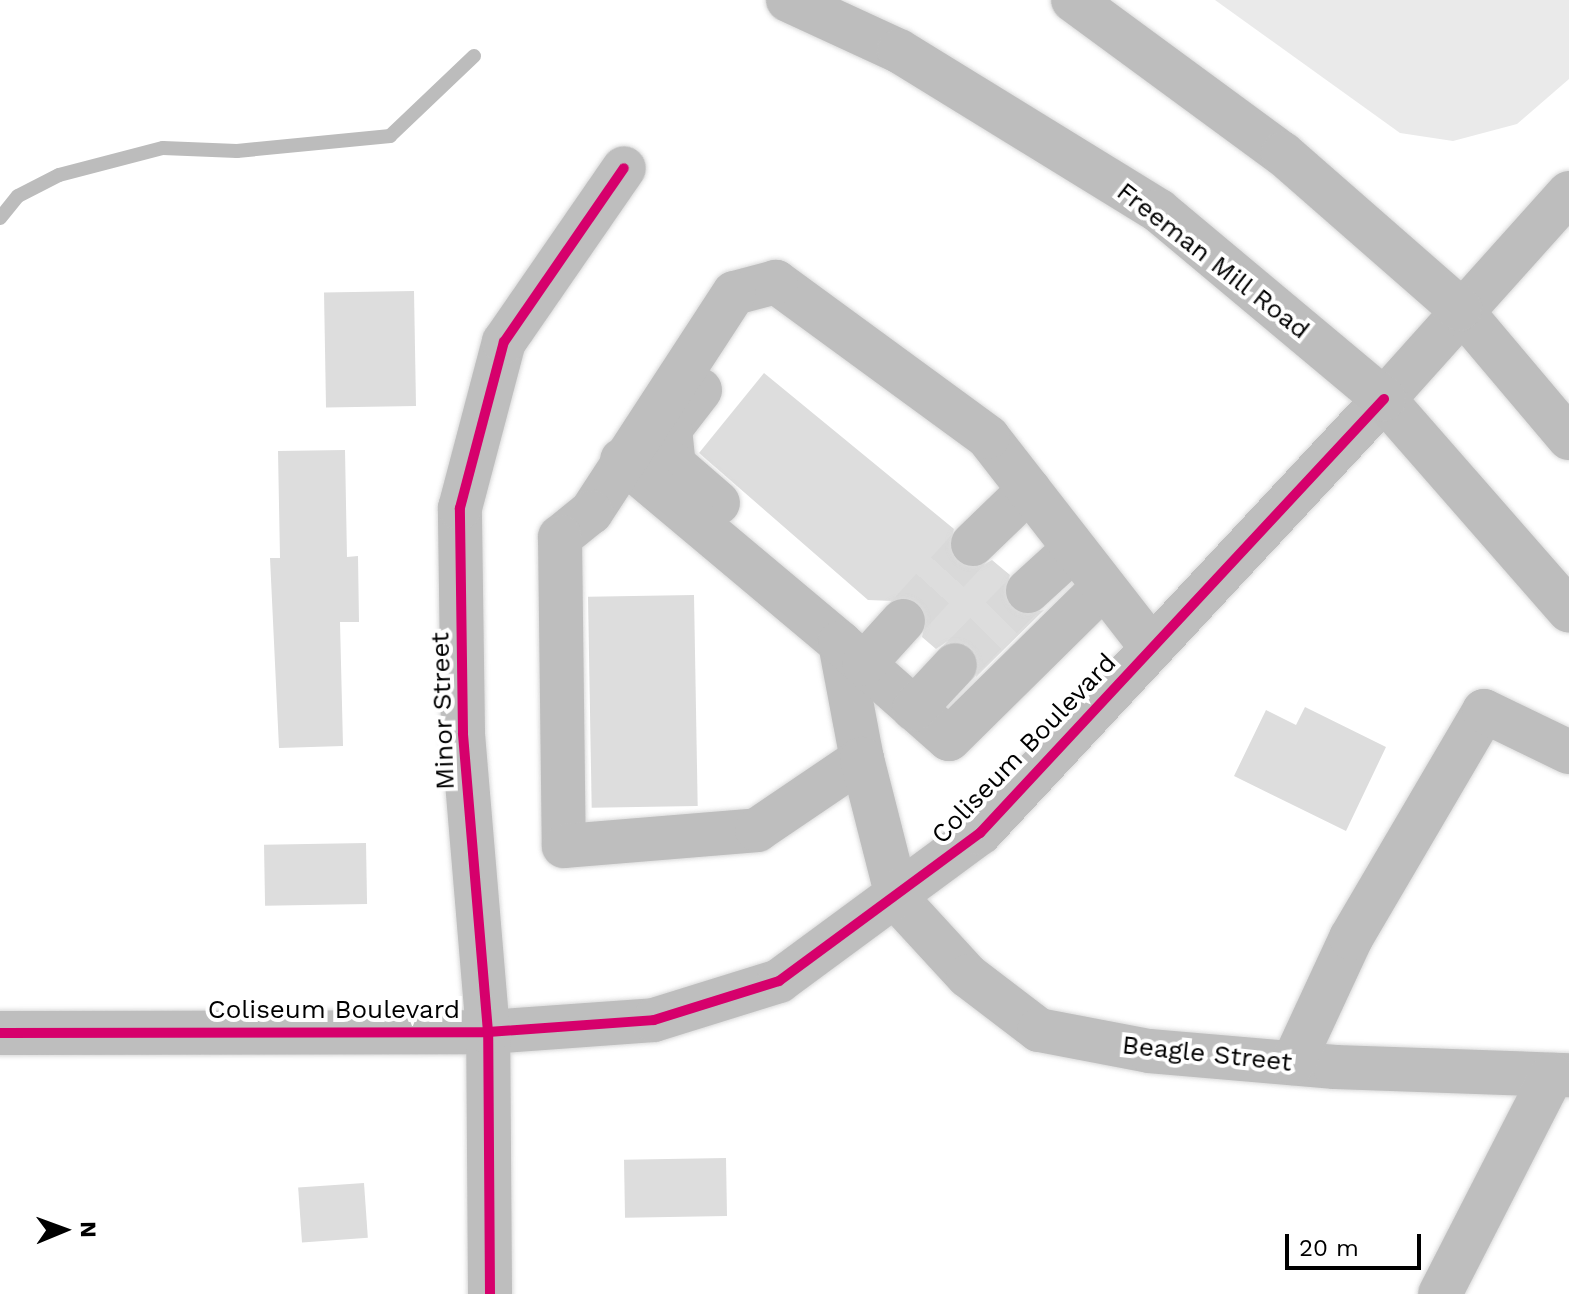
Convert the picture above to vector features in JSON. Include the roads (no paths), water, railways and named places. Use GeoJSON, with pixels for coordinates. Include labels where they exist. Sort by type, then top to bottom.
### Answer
{"type":"FeatureCollection","features":[{"type":"Feature","properties":{"kind":"main road","name":"Freeman Mill Road"},"geometry":{"type":"LineString","coordinates":[[788,0],[899,51],[1159,211],[1384,399],[1569,610]]}},
{"type":"Feature","properties":{"kind":"main road"},"geometry":{"type":"LineString","coordinates":[[1073,0],[1283,154],[1460,309],[1569,438]]}},
{"type":"Feature","properties":{"kind":"main road","name":"Coliseum Boulevard"},"geometry":{"type":"LineString","coordinates":[[1384,399],[1460,309],[1569,193]]}},
{"type":"Feature","properties":{"kind":"street","name":"Minor Street"},"geometry":{"type":"LineString","coordinates":[[490,1294],[488,1032],[463,733],[460,508],[504,342],[624,168]]}},
{"type":"Feature","properties":{"kind":"street"},"geometry":{"type":"LineString","coordinates":[[862,759],[757,830],[564,846],[560,537],[591,512],[622,460],[734,293],[776,282],[988,437],[1152,648]]}},
{"type":"Feature","properties":{"kind":"street"},"geometry":{"type":"LineString","coordinates":[[734,293],[738,341],[670,429],[674,465],[773,549],[772,586]]}},
{"type":"Feature","properties":{"kind":"street","name":"Coliseum Boulevard"},"geometry":{"type":"LineString","coordinates":[[0,1033],[488,1032],[654,1020],[779,981],[898,900],[980,833],[1384,399]]}},
{"type":"Feature","properties":{"kind":"street"},"geometry":{"type":"LineString","coordinates":[[622,460],[949,739],[1103,587]]}},
{"type":"Feature","properties":{"kind":"street"},"geometry":{"type":"LineString","coordinates":[[973,544],[1029,490]]}},
{"type":"Feature","properties":{"kind":"street"},"geometry":{"type":"LineString","coordinates":[[1028,591],[1074,549]]}},
{"type":"Feature","properties":{"kind":"street"},"geometry":{"type":"LineString","coordinates":[[852,654],[903,621]]}},
{"type":"Feature","properties":{"kind":"street"},"geometry":{"type":"LineString","coordinates":[[852,654],[862,759],[898,900]]}},
{"type":"Feature","properties":{"kind":"street"},"geometry":{"type":"LineString","coordinates":[[914,709],[955,665]]}},
{"type":"Feature","properties":{"kind":"street"},"geometry":{"type":"LineString","coordinates":[[1293,1063],[1351,938],[1484,711],[1569,752]]}},
{"type":"Feature","properties":{"kind":"street","name":"Beagle Street"},"geometry":{"type":"LineString","coordinates":[[898,900],[968,976],[1039,1030],[1149,1051],[1293,1063],[1561,1075]]}},
{"type":"Feature","properties":{"kind":"street"},"geometry":{"type":"LineString","coordinates":[[1440,1294],[1561,1075]]}},
{"type":"Feature","properties":{"kind":"waterway"},"geometry":{"type":"LineString","coordinates":[[0,218],[18,196],[59,175],[163,148],[237,151],[390,136],[474,56]]}},
{"type":"Feature","properties":{"kind":"tunnel"},"geometry":{"type":"LineString","coordinates":[[903,621],[973,544]]}},
{"type":"Feature","properties":{"kind":"tunnel"},"geometry":{"type":"LineString","coordinates":[[955,665],[1028,591]]}}]}
